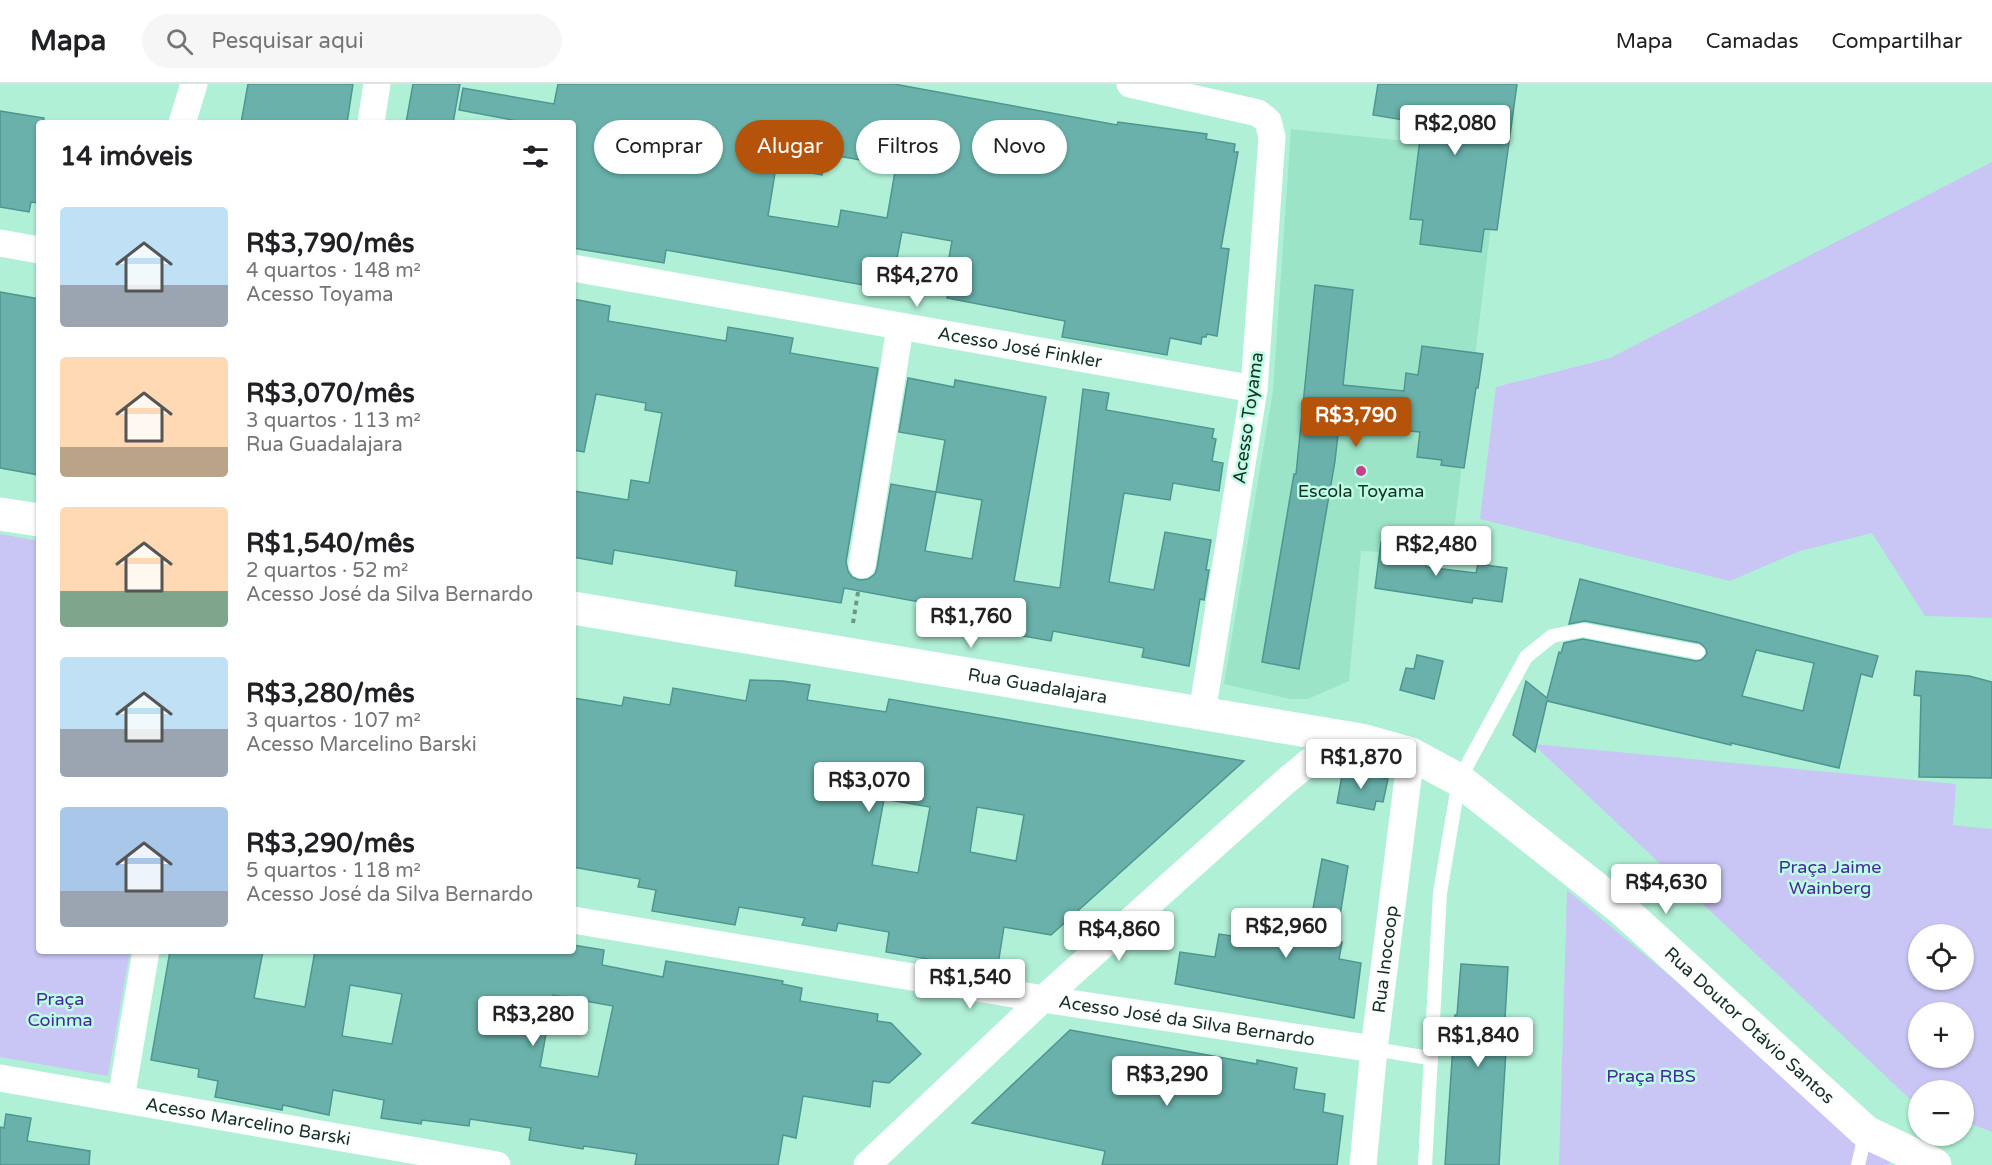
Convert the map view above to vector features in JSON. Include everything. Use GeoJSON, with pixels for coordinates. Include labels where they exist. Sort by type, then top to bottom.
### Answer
{"type":"FeatureCollection","features":[{"type":"Feature","properties":{"kind":"main road"},"geometry":{"type":"LineString","coordinates":[[0,514],[36,520]]}},
{"type":"Feature","properties":{"kind":"main road","name":"Rua Guadalajara"},"geometry":{"type":"LineString","coordinates":[[576,609],[1361,740]]}},
{"type":"Feature","properties":{"kind":"main road","name":"Rua Doutor Otávio Santos"},"geometry":{"type":"LineString","coordinates":[[1361,740],[1411,754],[1460,780],[1622,909],[1866,1132],[1935,1165]]}},
{"type":"Feature","properties":{"kind":"street"},"geometry":{"type":"LineString","coordinates":[[183,120],[194,84]]}},
{"type":"Feature","properties":{"kind":"street"},"geometry":{"type":"LineString","coordinates":[[371,120],[377,84]]}},
{"type":"Feature","properties":{"kind":"street","name":"Acesso Toyama"},"geometry":{"type":"LineString","coordinates":[[1130,84],[1258,112],[1268,121],[1272,137],[1254,389],[1202,713]]}},
{"type":"Feature","properties":{"kind":"street"},"geometry":{"type":"LineString","coordinates":[[0,243],[36,249]]}},
{"type":"Feature","properties":{"kind":"street","name":"Acesso José Finkler"},"geometry":{"type":"LineString","coordinates":[[576,269],[900,328],[1254,389]]}},
{"type":"Feature","properties":{"kind":"street"},"geometry":{"type":"LineString","coordinates":[[862,565],[900,328]]}},
{"type":"Feature","properties":{"kind":"street"},"geometry":{"type":"LineString","coordinates":[[867,1165],[1043,999],[1286,781],[1320,753],[1361,740]]}},
{"type":"Feature","properties":{"kind":"street","name":"Rua Inocoop"},"geometry":{"type":"LineString","coordinates":[[1364,1165],[1374,1049],[1411,754]]}},
{"type":"Feature","properties":{"kind":"street","name":"Acesso José da Silva Bernardo"},"geometry":{"type":"LineString","coordinates":[[576,921],[1043,999],[1374,1049]]}},
{"type":"Feature","properties":{"kind":"street"},"geometry":{"type":"LineString","coordinates":[[121,1099],[145,954]]}},
{"type":"Feature","properties":{"kind":"street","name":"Acesso Marcelino Barski"},"geometry":{"type":"LineString","coordinates":[[0,1078],[497,1165]]}},
{"type":"Feature","properties":{"kind":"lane"},"geometry":{"type":"LineString","coordinates":[[1425,1165],[1429,1058],[1440,893],[1460,780],[1526,657],[1552,636],[1583,630],[1698,652]]}},
{"type":"Feature","properties":{"kind":"lane"},"geometry":{"type":"LineString","coordinates":[[1374,1049],[1429,1058]]}},
{"type":"Feature","properties":{"kind":"lane"},"geometry":{"type":"LineString","coordinates":[[1858,1165],[1866,1132]]}},
{"type":"Feature","properties":{"kind":"path"},"geometry":{"type":"LineString","coordinates":[[848,654],[862,565]]}},
{"type":"Feature","properties":{"kind":"shaded area","name":"Escola Toyama"},"geometry":{"type":"Polygon","coordinates":[[[1291,129],[1500,151],[1451,555],[1361,551],[1349,681],[1308,699],[1290,699],[1224,684],[1273,391],[1291,129]]]}},
{"type":"Feature","properties":{"kind":"green space"},"geometry":{"type":"Polygon","coordinates":[[[1992,162],[1992,618],[1925,616],[1872,533],[1800,551],[1730,581],[1480,519],[1496,387],[1610,358],[1992,162]]]}},
{"type":"Feature","properties":{"kind":"green space","name":"Praça Coinma"},"geometry":{"type":"Polygon","coordinates":[[[0,534],[36,540],[36,954],[129,954],[108,1076],[0,1057],[0,534]]]}},
{"type":"Feature","properties":{"kind":"green space","name":"Praça Jaime Wainberg"},"geometry":{"type":"Polygon","coordinates":[[[1533,744],[1956,784],[1953,825],[1992,829],[1992,1132],[1974,1125],[1974,1080],[1908,1080],[1908,1097],[1533,744]]]}},
{"type":"Feature","properties":{"kind":"green space","name":"Praça RBS"},"geometry":{"type":"Polygon","coordinates":[[[1567,890],[1890,1160],[1889,1165],[1559,1165],[1567,890]]]}},
{"type":"Feature","properties":{"kind":"building"},"geometry":{"type":"Polygon","coordinates":[[[248,84],[353,84],[347,120],[242,120],[248,84]]]}},
{"type":"Feature","properties":{"kind":"building"},"geometry":{"type":"Polygon","coordinates":[[[413,84],[460,84],[454,120],[407,120],[413,84]]]}},
{"type":"Feature","properties":{"kind":"building"},"geometry":{"type":"Polygon","coordinates":[[[558,84],[894,84],[1117,125],[1118,122],[1207,134],[1206,139],[1235,144],[1234,152],[1238,152],[1221,248],[1229,249],[1217,336],[1207,334],[1206,337],[1202,337],[1201,344],[1170,338],[1167,355],[1062,337],[1065,321],[947,298],[949,286],[944,285],[952,241],[902,232],[892,284],[882,283],[880,288],[666,250],[664,263],[576,248],[576,120],[512,120],[459,110],[463,88],[554,104],[558,84]],[[735,120],[735,174],[775,174],[768,216],[838,227],[841,210],[887,218],[895,174],[960,174],[960,120],[856,120],[856,159],[844,157],[844,120],[735,120]]]}},
{"type":"Feature","properties":{"kind":"building"},"geometry":{"type":"Polygon","coordinates":[[[1378,84],[1517,84],[1497,230],[1484,229],[1481,252],[1420,244],[1423,220],[1410,219],[1422,123],[1373,115],[1378,84]]]}},
{"type":"Feature","properties":{"kind":"building"},"geometry":{"type":"Polygon","coordinates":[[[0,111],[44,118],[44,120],[36,120],[36,203],[31,202],[29,212],[0,207],[0,111]]]}},
{"type":"Feature","properties":{"kind":"building"},"geometry":{"type":"Polygon","coordinates":[[[1315,285],[1353,290],[1343,385],[1404,391],[1406,373],[1418,375],[1422,346],[1483,354],[1464,468],[1441,465],[1442,460],[1417,457],[1420,432],[1339,425],[1335,461],[1299,669],[1262,662],[1294,474],[1296,474],[1315,285]]]}},
{"type":"Feature","properties":{"kind":"building"},"geometry":{"type":"Polygon","coordinates":[[[0,292],[36,298],[36,474],[0,468],[0,292]]]}},
{"type":"Feature","properties":{"kind":"building"},"geometry":{"type":"Polygon","coordinates":[[[576,300],[610,306],[608,321],[726,341],[728,327],[793,338],[790,353],[878,368],[846,562],[852,577],[859,580],[868,579],[875,574],[877,568],[891,484],[936,492],[945,440],[899,432],[908,378],[954,387],[955,380],[1046,397],[1014,581],[1060,588],[1083,389],[1109,393],[1106,410],[1214,429],[1212,438],[1216,439],[1212,461],[1223,463],[1219,491],[1173,483],[1170,500],[1124,493],[1109,582],[1154,590],[1165,532],[1211,540],[1204,600],[1200,599],[1189,666],[1142,657],[1144,648],[1053,631],[1051,641],[960,625],[963,610],[844,588],[841,603],[735,586],[737,571],[680,561],[614,550],[612,564],[576,558],[576,491],[628,500],[631,480],[649,483],[662,413],[645,410],[646,403],[596,394],[584,452],[576,451],[576,300]],[[936,492],[925,551],[972,559],[982,500],[936,492]]]}},
{"type":"Feature","properties":{"kind":"building"},"geometry":{"type":"Polygon","coordinates":[[[1381,542],[1428,548],[1426,567],[1476,573],[1478,564],[1507,568],[1502,602],[1473,598],[1472,603],[1375,588],[1381,542]]]}},
{"type":"Feature","properties":{"kind":"building"},"geometry":{"type":"Polygon","coordinates":[[[1580,579],[1878,656],[1872,677],[1861,674],[1839,768],[1547,701],[1535,752],[1513,735],[1526,681],[1547,698],[1559,652],[1561,653],[1564,643],[1583,639],[1696,661],[1701,660],[1707,654],[1706,649],[1700,643],[1585,621],[1569,624],[1580,579]],[[1756,650],[1742,696],[1803,711],[1814,663],[1756,650]]]}},
{"type":"Feature","properties":{"kind":"building"},"geometry":{"type":"Polygon","coordinates":[[[1417,655],[1443,661],[1434,699],[1400,690],[1406,668],[1414,669],[1417,655]]]}},
{"type":"Feature","properties":{"kind":"building"},"geometry":{"type":"Polygon","coordinates":[[[1916,671],[1969,676],[1992,682],[1992,778],[1919,777],[1921,696],[1914,695],[1916,671]]]}},
{"type":"Feature","properties":{"kind":"building"},"geometry":{"type":"Polygon","coordinates":[[[750,680],[783,681],[810,685],[807,700],[886,712],[889,699],[1244,761],[1051,935],[1004,927],[997,971],[886,952],[889,932],[838,923],[836,931],[802,925],[805,918],[739,907],[735,925],[652,911],[656,890],[638,887],[640,879],[576,868],[576,698],[622,706],[624,697],[670,705],[673,688],[746,701],[750,680]],[[884,799],[872,865],[918,873],[930,807],[884,799]],[[977,807],[970,852],[1016,861],[1024,815],[977,807]]]}},
{"type":"Feature","properties":{"kind":"building"},"geometry":{"type":"Polygon","coordinates":[[[1343,770],[1388,779],[1383,802],[1376,801],[1374,810],[1337,803],[1343,770]]]}},
{"type":"Feature","properties":{"kind":"building"},"geometry":{"type":"Polygon","coordinates":[[[1322,859],[1348,866],[1336,941],[1342,942],[1339,959],[1361,963],[1354,1018],[1175,984],[1180,952],[1215,957],[1219,934],[1252,939],[1253,936],[1262,937],[1264,923],[1309,931],[1322,859]]]}},
{"type":"Feature","properties":{"kind":"building"},"geometry":{"type":"Polygon","coordinates":[[[576,945],[604,950],[602,965],[663,977],[666,961],[783,981],[782,984],[802,988],[800,1001],[878,1014],[877,1021],[891,1023],[921,1054],[889,1083],[873,1081],[870,1107],[803,1096],[796,1138],[783,1135],[778,1165],[635,1165],[637,1154],[584,1146],[583,1149],[529,1140],[531,1128],[470,1119],[469,1126],[422,1120],[421,1124],[381,1118],[384,1100],[333,1090],[329,1115],[283,1105],[282,1110],[215,1097],[218,1081],[198,1077],[199,1069],[151,1060],[169,954],[262,954],[254,998],[305,1007],[314,954],[576,954],[576,945]],[[350,985],[342,1036],[392,1044],[402,994],[350,985]],[[553,995],[540,1067],[598,1077],[613,1006],[553,995]]]}},
{"type":"Feature","properties":{"kind":"building"},"geometry":{"type":"Polygon","coordinates":[[[1461,964],[1508,967],[1505,1018],[1508,1018],[1499,1165],[1445,1165],[1455,1015],[1457,1015],[1461,964]]]}},
{"type":"Feature","properties":{"kind":"building"},"geometry":{"type":"Polygon","coordinates":[[[1070,1030],[1257,1064],[1257,1060],[1297,1068],[1294,1089],[1325,1094],[1323,1112],[1343,1116],[1337,1165],[1102,1165],[1105,1151],[972,1123],[1070,1030]]]}},
{"type":"Feature","properties":{"kind":"building"},"geometry":{"type":"Polygon","coordinates":[[[6,1114],[31,1118],[27,1141],[90,1151],[89,1165],[0,1165],[0,1127],[4,1128],[6,1114]]]}},
{"type":"Feature","properties":{"kind":"place","name":"Escola Toyama"},"geometry":{"type":"Point","coordinates":[1361,471]}}]}
